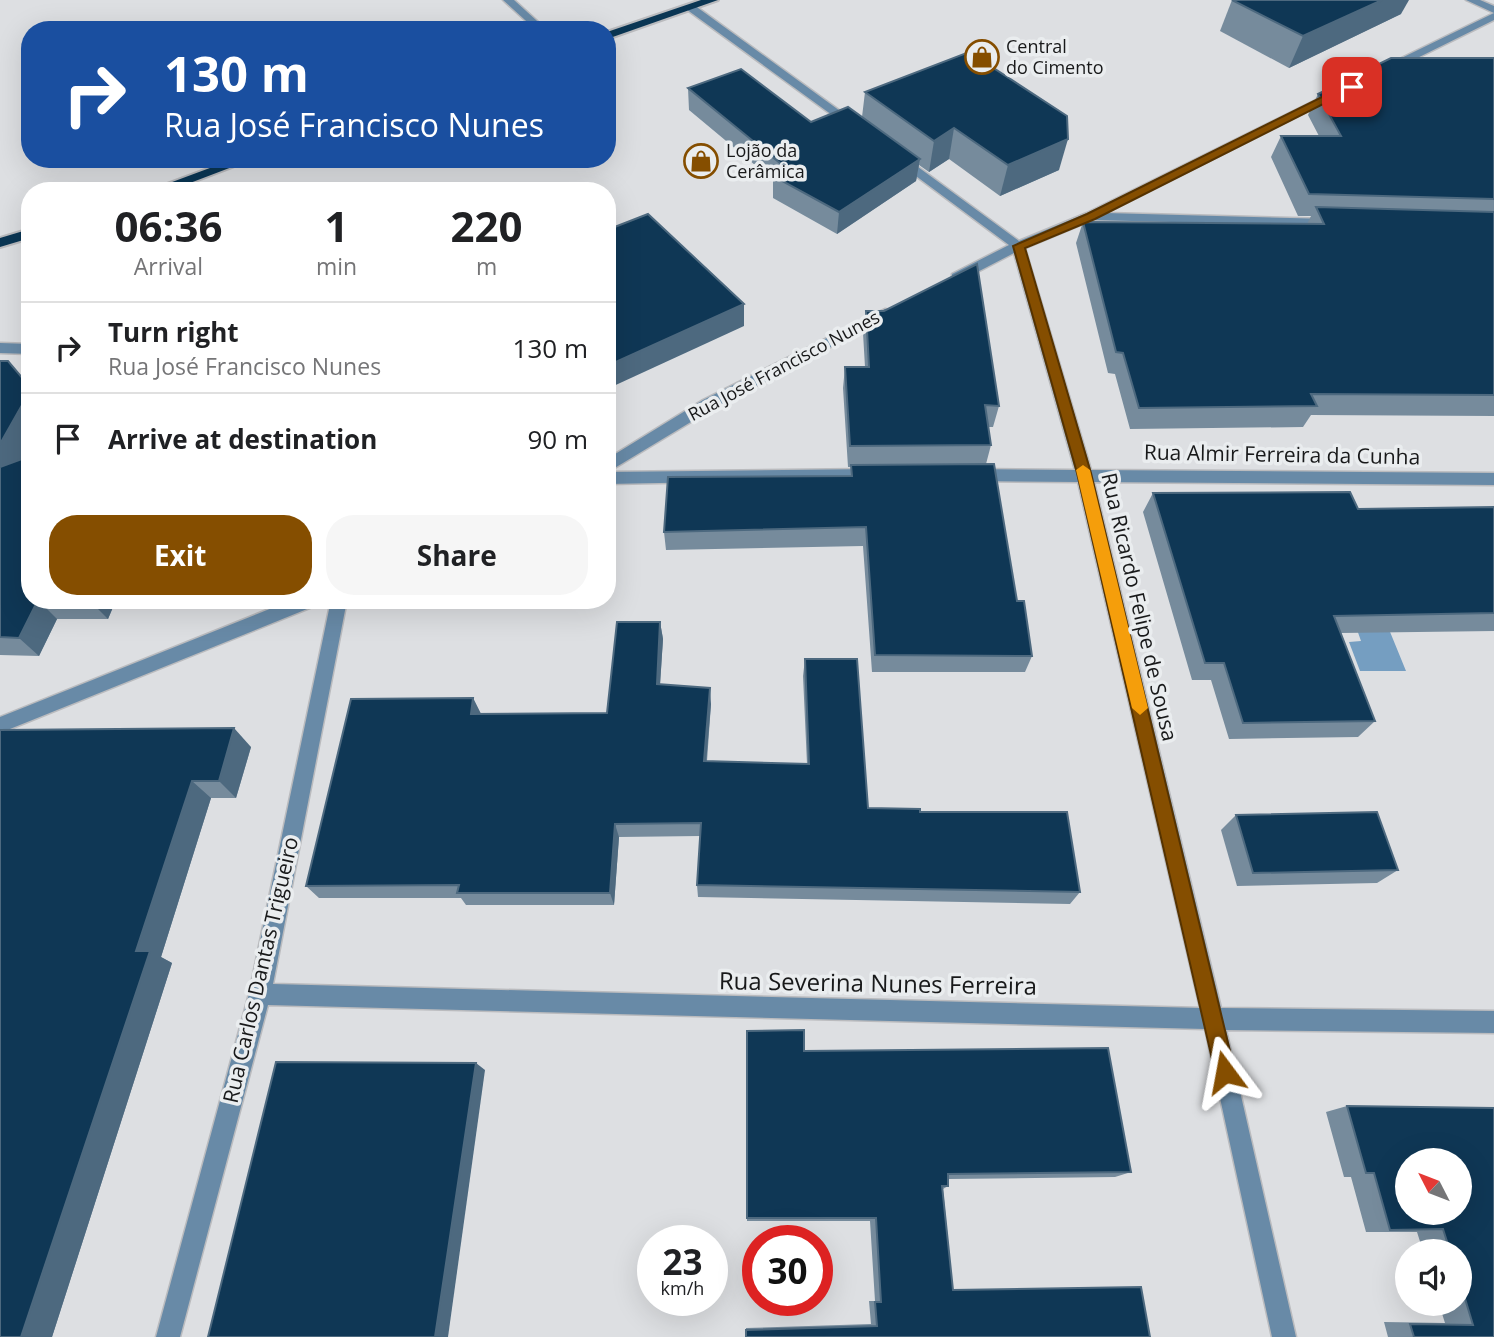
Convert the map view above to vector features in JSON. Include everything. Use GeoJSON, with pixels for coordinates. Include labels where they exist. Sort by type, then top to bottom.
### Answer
{"type":"FeatureCollection","features":[{"type":"Feature","properties":{"kind":"highway"},"geometry":{"type":"LineString","coordinates":[[616,33],[712,0]]}},
{"type":"Feature","properties":{"kind":"highway"},"geometry":{"type":"LineString","coordinates":[[181,182],[221,168]]}},
{"type":"Feature","properties":{"kind":"highway"},"geometry":{"type":"LineString","coordinates":[[0,243],[21,236]]}},
{"type":"Feature","properties":{"kind":"street"},"geometry":{"type":"LineString","coordinates":[[508,0],[532,21]]}},
{"type":"Feature","properties":{"kind":"street"},"geometry":{"type":"LineString","coordinates":[[1471,0],[1494,10]]}},
{"type":"Feature","properties":{"kind":"street"},"geometry":{"type":"LineString","coordinates":[[690,7],[865,135]]}},
{"type":"Feature","properties":{"kind":"street"},"geometry":{"type":"LineString","coordinates":[[1372,77],[1494,16]]}},
{"type":"Feature","properties":{"kind":"street"},"geometry":{"type":"LineString","coordinates":[[946,282],[1018,246],[1091,216],[1347,89]]}},
{"type":"Feature","properties":{"kind":"street"},"geometry":{"type":"LineString","coordinates":[[887,151],[1018,246]]}},
{"type":"Feature","properties":{"kind":"street"},"geometry":{"type":"LineString","coordinates":[[1091,216],[1341,223]]}},
{"type":"Feature","properties":{"kind":"street","name":"Rua Ricardo Felipe de Sousa"},"geometry":{"type":"LineString","coordinates":[[1018,246],[1084,473],[1213,1019],[1284,1337]]}},
{"type":"Feature","properties":{"kind":"street","name":"Rua José Francisco Nunes"},"geometry":{"type":"LineString","coordinates":[[616,461],[755,378],[898,306]]}},
{"type":"Feature","properties":{"kind":"street"},"geometry":{"type":"LineString","coordinates":[[0,348],[21,349]]}},
{"type":"Feature","properties":{"kind":"street","name":"Rua Almir Ferreira da Cunha"},"geometry":{"type":"LineString","coordinates":[[948,475],[1084,473],[1494,480]]}},
{"type":"Feature","properties":{"kind":"street"},"geometry":{"type":"LineString","coordinates":[[616,478],[893,475]]}},
{"type":"Feature","properties":{"kind":"street"},"geometry":{"type":"LineString","coordinates":[[0,725],[289,609]]}},
{"type":"Feature","properties":{"kind":"street","name":"Rua Carlos Dantas Trigueiro"},"geometry":{"type":"LineString","coordinates":[[168,1337],[260,994],[337,609]]}},
{"type":"Feature","properties":{"kind":"street","name":"Rua Severina Nunes Ferreira"},"geometry":{"type":"LineString","coordinates":[[260,994],[1213,1019],[1494,1022]]}},
{"type":"Feature","properties":{"kind":"water"},"geometry":{"type":"Polygon","coordinates":[[[1354,621],[1386,622],[1406,671],[1360,671],[1349,642],[1361,641],[1354,621]]]}},
{"type":"Feature","properties":{"kind":"building"},"geometry":{"type":"Polygon","coordinates":[[[1232,0],[1382,0],[1303,36],[1232,0]]]}},
{"type":"Feature","properties":{"kind":"building"},"geometry":{"type":"Polygon","coordinates":[[[969,52],[1067,116],[1068,139],[1008,165],[954,128],[934,141],[865,92],[969,52]]]}},
{"type":"Feature","properties":{"kind":"building"},"geometry":{"type":"Polygon","coordinates":[[[1391,58],[1494,58],[1494,199],[1309,194],[1281,136],[1341,136],[1318,94],[1391,58]]]}},
{"type":"Feature","properties":{"kind":"building"},"geometry":{"type":"Polygon","coordinates":[[[741,69],[811,122],[848,107],[920,159],[839,212],[773,176],[786,168],[688,88],[741,69]]]}},
{"type":"Feature","properties":{"kind":"building"},"geometry":{"type":"Polygon","coordinates":[[[1316,207],[1494,212],[1494,395],[1311,394],[1317,406],[1139,408],[1123,353],[1116,352],[1083,222],[1324,224],[1316,207]]]}},
{"type":"Feature","properties":{"kind":"building"},"geometry":{"type":"Polygon","coordinates":[[[648,214],[744,304],[616,362],[616,226],[648,214]]]}},
{"type":"Feature","properties":{"kind":"building"},"geometry":{"type":"Polygon","coordinates":[[[977,264],[999,406],[985,405],[991,445],[850,446],[845,367],[869,367],[866,311],[884,311],[977,264]]]}},
{"type":"Feature","properties":{"kind":"building"},"geometry":{"type":"Polygon","coordinates":[[[0,361],[8,361],[21,376],[21,407],[0,444],[0,361]]]}},
{"type":"Feature","properties":{"kind":"building"},"geometry":{"type":"Polygon","coordinates":[[[21,459],[21,609],[34,609],[19,638],[0,637],[0,467],[21,459]]]}},
{"type":"Feature","properties":{"kind":"building"},"geometry":{"type":"Polygon","coordinates":[[[994,464],[1017,601],[1024,601],[1032,656],[875,655],[866,527],[664,532],[668,477],[852,476],[851,465],[994,464]]]}},
{"type":"Feature","properties":{"kind":"building"},"geometry":{"type":"Polygon","coordinates":[[[1350,492],[1358,509],[1494,507],[1494,613],[1334,616],[1375,721],[1243,723],[1224,663],[1205,663],[1153,493],[1350,492]]]}},
{"type":"Feature","properties":{"kind":"building"},"geometry":{"type":"Polygon","coordinates":[[[617,622],[660,622],[657,684],[710,688],[704,761],[809,764],[805,659],[857,659],[868,808],[920,809],[920,812],[1067,812],[1080,892],[697,885],[701,823],[615,824],[610,893],[457,893],[459,885],[306,886],[351,699],[473,698],[471,714],[607,713],[617,622]]]}},
{"type":"Feature","properties":{"kind":"building"},"geometry":{"type":"Polygon","coordinates":[[[234,728],[219,781],[192,781],[136,951],[150,951],[21,1337],[0,1337],[0,730],[234,728]]]}},
{"type":"Feature","properties":{"kind":"building"},"geometry":{"type":"Polygon","coordinates":[[[1377,812],[1398,870],[1253,873],[1236,815],[1377,812]]]}},
{"type":"Feature","properties":{"kind":"building"},"geometry":{"type":"Polygon","coordinates":[[[804,1030],[804,1051],[1108,1048],[1131,1172],[948,1174],[948,1186],[942,1186],[953,1290],[1141,1287],[1150,1337],[746,1337],[746,1330],[877,1326],[875,1302],[881,1302],[876,1218],[747,1218],[747,1031],[804,1030]]]}},
{"type":"Feature","properties":{"kind":"building"},"geometry":{"type":"Polygon","coordinates":[[[276,1062],[476,1063],[435,1337],[208,1337],[276,1062]]]}},
{"type":"Feature","properties":{"kind":"building"},"geometry":{"type":"Polygon","coordinates":[[[1347,1106],[1494,1108],[1494,1337],[1414,1337],[1410,1324],[1473,1325],[1470,1316],[1472,1239],[1446,1239],[1443,1229],[1390,1230],[1374,1173],[1366,1173],[1347,1106]]]}},
{"type":"Feature","properties":{"kind":"slow traffic"},"geometry":{"type":"LineString","coordinates":[[1083,470],[1140,708]]}},
{"type":"Feature","properties":{"kind":"place","name":"Central do Cimento"},"geometry":{"type":"Point","coordinates":[982,57]}},
{"type":"Feature","properties":{"kind":"place","name":"Lojão da Cerâmica"},"geometry":{"type":"Point","coordinates":[701,161]}},
{"type":"Feature","properties":{"kind":"route"},"geometry":{"type":"LineString","coordinates":[[1225,1072],[1084,473],[1018,246],[1091,216],[1352,87]]}}]}
